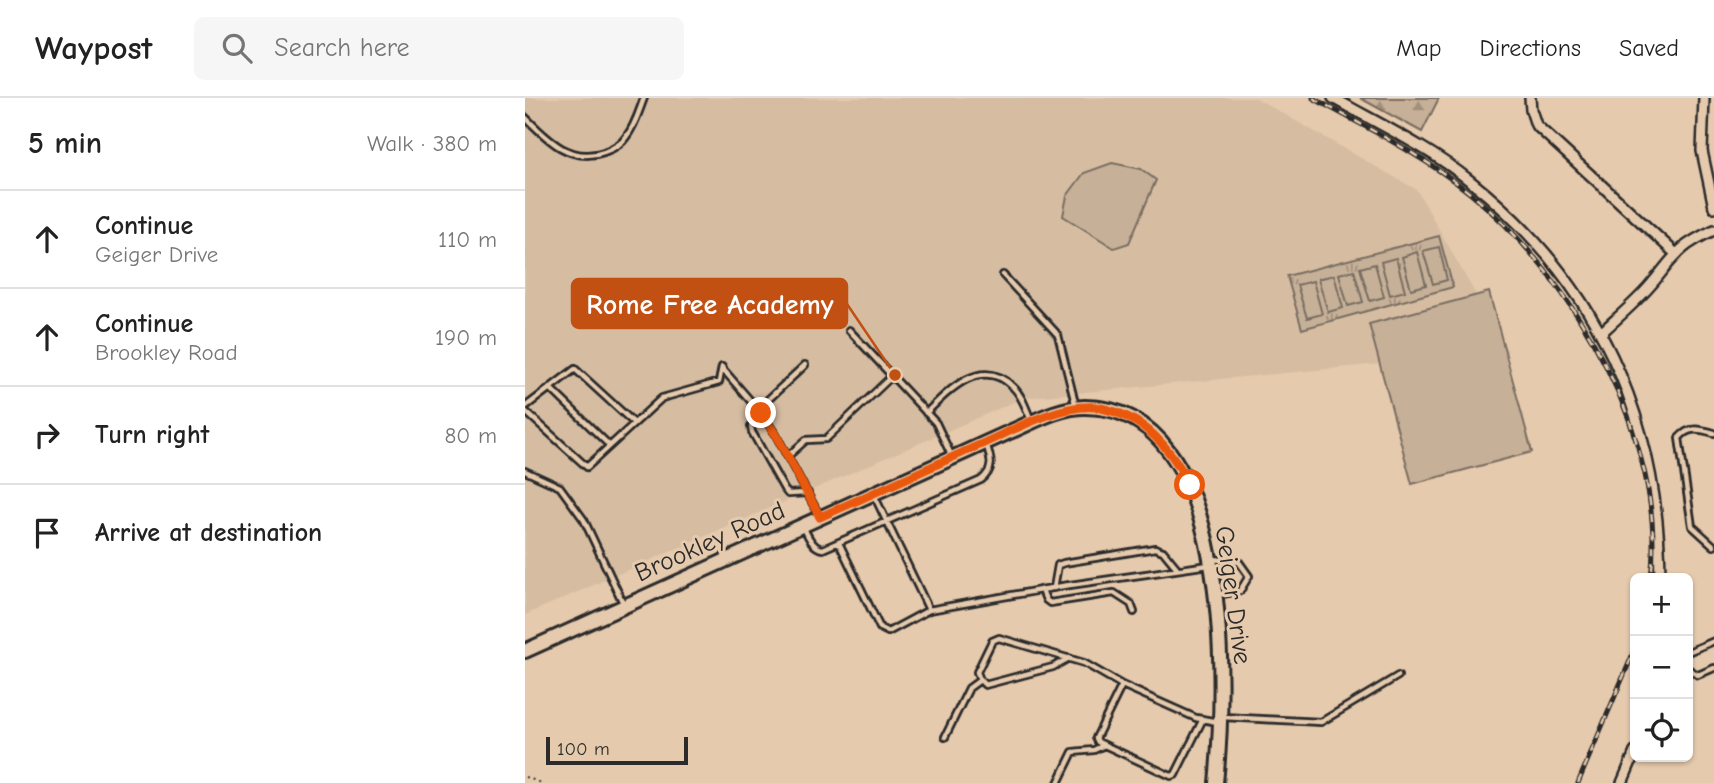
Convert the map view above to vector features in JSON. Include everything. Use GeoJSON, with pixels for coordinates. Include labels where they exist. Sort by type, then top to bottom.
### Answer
{"type":"FeatureCollection","features":[{"type":"Feature","properties":{"kind":"street"},"geometry":{"type":"LineString","coordinates":[[1333,98],[1423,149],[1468,179],[1529,236],[1573,289],[1601,333],[1625,384],[1641,427],[1652,475],[1660,573]]}},
{"type":"Feature","properties":{"kind":"street"},"geometry":{"type":"LineString","coordinates":[[1531,98],[1531,110],[1536,125],[1543,133],[1675,253]]}},
{"type":"Feature","properties":{"kind":"street"},"geometry":{"type":"LineString","coordinates":[[1704,98],[1702,151],[1714,207]]}},
{"type":"Feature","properties":{"kind":"street"},"geometry":{"type":"LineString","coordinates":[[1601,333],[1649,287],[1675,253],[1693,239],[1714,230]]}},
{"type":"Feature","properties":{"kind":"street","name":"Brookley Road"},"geometry":{"type":"LineString","coordinates":[[525,651],[986,442],[1072,408]]}},
{"type":"Feature","properties":{"kind":"street","name":"Geiger Drive"},"geometry":{"type":"LineString","coordinates":[[1072,408],[1099,408],[1122,414],[1138,422],[1157,437],[1179,465],[1190,485],[1196,502],[1215,596],[1222,674],[1222,720],[1216,783]]}},
{"type":"Feature","properties":{"kind":"street"},"geometry":{"type":"LineString","coordinates":[[1622,783],[1631,762]]}},
{"type":"Feature","properties":{"kind":"lane"},"geometry":{"type":"LineString","coordinates":[[525,117],[549,141],[564,150],[581,155],[597,154],[624,141],[645,98]]}},
{"type":"Feature","properties":{"kind":"lane"},"geometry":{"type":"LineString","coordinates":[[1003,275],[1058,335],[1072,408]]}},
{"type":"Feature","properties":{"kind":"lane"},"geometry":{"type":"LineString","coordinates":[[849,330],[926,413],[942,433],[952,458]]}},
{"type":"Feature","properties":{"kind":"lane"},"geometry":{"type":"LineString","coordinates":[[805,365],[759,411],[751,426],[788,494],[808,493]]}},
{"type":"Feature","properties":{"kind":"lane"},"geometry":{"type":"LineString","coordinates":[[634,423],[575,369],[525,409],[587,467],[662,398],[719,382],[722,367],[759,411],[788,456],[820,517]]}},
{"type":"Feature","properties":{"kind":"lane"},"geometry":{"type":"LineString","coordinates":[[926,413],[959,382],[983,374],[1005,380],[1014,387],[1032,422]]}},
{"type":"Feature","properties":{"kind":"lane"},"geometry":{"type":"LineString","coordinates":[[788,456],[806,440],[826,439],[892,376]]}},
{"type":"Feature","properties":{"kind":"lane"},"geometry":{"type":"LineString","coordinates":[[550,388],[610,445]]}},
{"type":"Feature","properties":{"kind":"lane"},"geometry":{"type":"LineString","coordinates":[[1714,433],[1699,428],[1685,432],[1679,438],[1692,526],[1714,546]]}},
{"type":"Feature","properties":{"kind":"lane"},"geometry":{"type":"LineString","coordinates":[[802,525],[818,549],[839,543],[981,480],[988,474],[992,464],[986,442]]}},
{"type":"Feature","properties":{"kind":"lane"},"geometry":{"type":"LineString","coordinates":[[525,471],[560,487],[584,520],[625,606]]}},
{"type":"Feature","properties":{"kind":"lane"},"geometry":{"type":"LineString","coordinates":[[873,493],[929,610]]}},
{"type":"Feature","properties":{"kind":"lane"},"geometry":{"type":"LineString","coordinates":[[839,543],[880,628],[888,632],[929,610],[1177,569],[1209,561],[1240,562],[1249,576],[1240,591],[1215,596]]}},
{"type":"Feature","properties":{"kind":"lane"},"geometry":{"type":"LineString","coordinates":[[1054,588],[1058,565],[1156,548],[1163,551],[1177,569]]}},
{"type":"Feature","properties":{"kind":"lane"},"geometry":{"type":"LineString","coordinates":[[1042,590],[1049,603],[1114,593],[1131,604],[1133,612]]}},
{"type":"Feature","properties":{"kind":"lane"},"geometry":{"type":"LineString","coordinates":[[1069,658],[1053,667],[985,685],[977,672],[992,641],[999,638],[1069,658],[1084,663],[1122,685],[1203,719],[1321,722],[1398,676]]}},
{"type":"Feature","properties":{"kind":"lane"},"geometry":{"type":"LineString","coordinates":[[1693,650],[1714,641]]}},
{"type":"Feature","properties":{"kind":"lane"},"geometry":{"type":"LineString","coordinates":[[1693,674],[1698,675],[1714,668]]}},
{"type":"Feature","properties":{"kind":"lane"},"geometry":{"type":"LineString","coordinates":[[945,737],[969,688],[980,680]]}},
{"type":"Feature","properties":{"kind":"lane"},"geometry":{"type":"LineString","coordinates":[[1122,685],[1095,738],[1171,776],[1175,775],[1203,719]]}},
{"type":"Feature","properties":{"kind":"lane"},"geometry":{"type":"LineString","coordinates":[[1058,783],[1073,752],[1094,750],[1105,745]]}},
{"type":"Feature","properties":{"kind":"path"},"geometry":{"type":"LineString","coordinates":[[525,778],[542,783]]}},
{"type":"Feature","properties":{"kind":"shaded area"},"geometry":{"type":"Polygon","coordinates":[[[525,98],[1256,98],[1417,190],[1508,352],[1023,398],[525,615],[525,98]]]}},
{"type":"Feature","properties":{"kind":"green space"},"geometry":{"type":"Polygon","coordinates":[[[1360,98],[1439,98],[1422,132],[1360,98]]]}},
{"type":"Feature","properties":{"kind":"green space"},"geometry":{"type":"Polygon","coordinates":[[[1112,163],[1141,169],[1156,180],[1129,243],[1114,248],[1063,216],[1067,196],[1084,173],[1112,163]]]}},
{"type":"Feature","properties":{"kind":"green space"},"geometry":{"type":"Polygon","coordinates":[[[1439,236],[1453,287],[1302,329],[1287,276],[1439,236]]]}},
{"type":"Feature","properties":{"kind":"green space"},"geometry":{"type":"Polygon","coordinates":[[[1439,247],[1447,280],[1433,284],[1423,251],[1439,247]]]}},
{"type":"Feature","properties":{"kind":"green space"},"geometry":{"type":"Polygon","coordinates":[[[1417,252],[1426,285],[1411,289],[1402,257],[1417,252]]]}},
{"type":"Feature","properties":{"kind":"green space"},"geometry":{"type":"Polygon","coordinates":[[[1396,258],[1405,291],[1390,295],[1381,262],[1396,258]]]}},
{"type":"Feature","properties":{"kind":"green space"},"geometry":{"type":"Polygon","coordinates":[[[1375,264],[1384,297],[1370,301],[1360,268],[1375,264]]]}},
{"type":"Feature","properties":{"kind":"green space"},"geometry":{"type":"Polygon","coordinates":[[[1354,270],[1363,302],[1348,306],[1339,274],[1354,270]]]}},
{"type":"Feature","properties":{"kind":"green space"},"geometry":{"type":"Polygon","coordinates":[[[1334,275],[1343,308],[1328,312],[1318,279],[1334,275]]]}},
{"type":"Feature","properties":{"kind":"green space"},"geometry":{"type":"Polygon","coordinates":[[[1313,281],[1322,314],[1307,318],[1297,285],[1313,281]]]}},
{"type":"Feature","properties":{"kind":"green space"},"geometry":{"type":"Polygon","coordinates":[[[1489,292],[1532,452],[1412,484],[1369,324],[1489,292]]]}},
{"type":"Feature","properties":{"kind":"railway"},"geometry":{"type":"LineString","coordinates":[[1313,98],[1414,154],[1453,180],[1509,229],[1545,270],[1578,317],[1606,366],[1629,419],[1645,472],[1652,526],[1651,573]]}},
{"type":"Feature","properties":{"kind":"railway"},"geometry":{"type":"LineString","coordinates":[[1578,783],[1630,661]]}},
{"type":"Feature","properties":{"kind":"place","name":"Rome Free Academy"},"geometry":{"type":"Point","coordinates":[895,375]}},
{"type":"Feature","properties":{"kind":"route"},"geometry":{"type":"LineString","coordinates":[[761,413],[776,435],[820,517],[1052,414],[1082,407],[1122,414],[1138,422],[1157,437],[1179,465],[1190,485]]}}]}
